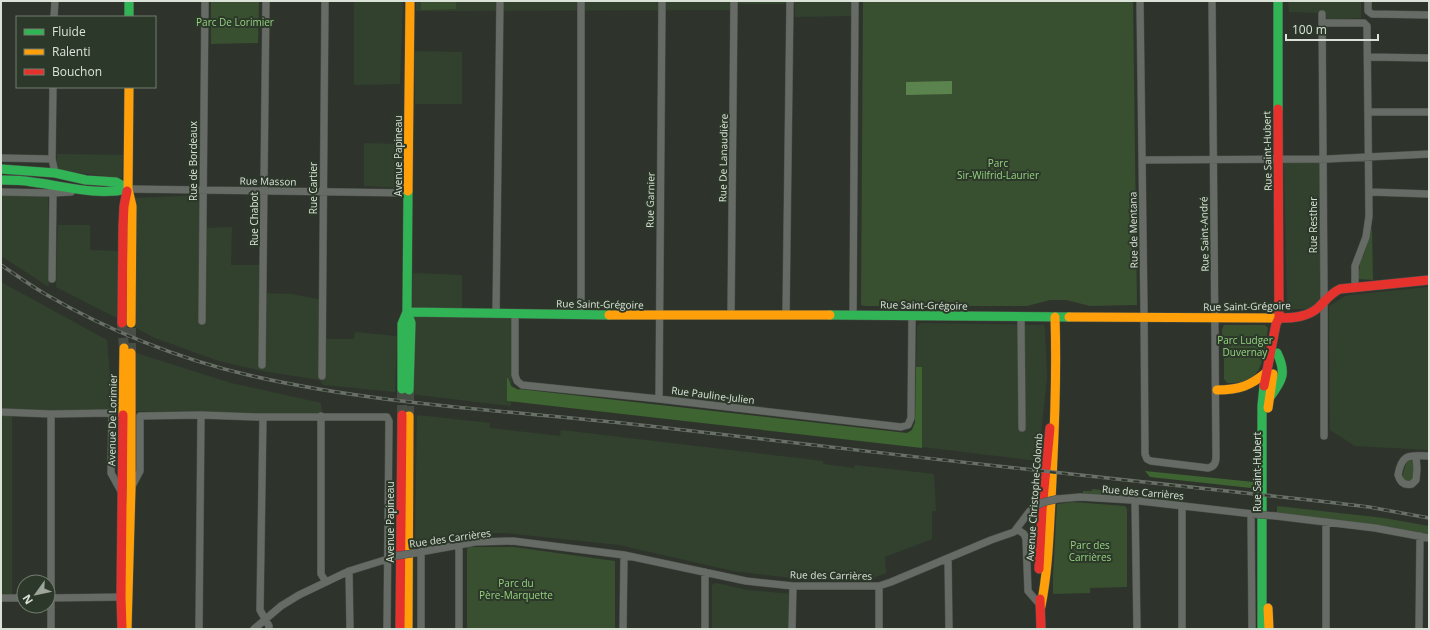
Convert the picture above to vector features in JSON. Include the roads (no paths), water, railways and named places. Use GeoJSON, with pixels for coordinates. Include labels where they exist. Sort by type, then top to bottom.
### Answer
{"type":"FeatureCollection","features":[{"type":"Feature","properties":{"kind":"street"},"geometry":{"type":"LineString","coordinates":[[54,1],[54,16]]}},
{"type":"Feature","properties":{"kind":"street"},"geometry":{"type":"LineString","coordinates":[[129,1],[129,16]]}},
{"type":"Feature","properties":{"kind":"street","name":"Rue de Bordeaux"},"geometry":{"type":"LineString","coordinates":[[202,321],[205,1]]}},
{"type":"Feature","properties":{"kind":"street","name":"Rue Chabot"},"geometry":{"type":"LineString","coordinates":[[262,365],[266,1]]}},
{"type":"Feature","properties":{"kind":"street","name":"Rue Cartier"},"geometry":{"type":"LineString","coordinates":[[322,376],[325,1]]}},
{"type":"Feature","properties":{"kind":"street","name":"Avenue Papineau"},"geometry":{"type":"LineString","coordinates":[[406,390],[402,324],[407,312],[410,1]]}},
{"type":"Feature","properties":{"kind":"street"},"geometry":{"type":"LineString","coordinates":[[496,314],[500,1]]}},
{"type":"Feature","properties":{"kind":"street"},"geometry":{"type":"LineString","coordinates":[[581,1],[581,314]]}},
{"type":"Feature","properties":{"kind":"street","name":"Rue Garnier"},"geometry":{"type":"LineString","coordinates":[[659,399],[662,1]]}},
{"type":"Feature","properties":{"kind":"street","name":"Rue De Lanaudière"},"geometry":{"type":"LineString","coordinates":[[731,315],[734,1]]}},
{"type":"Feature","properties":{"kind":"street"},"geometry":{"type":"LineString","coordinates":[[786,315],[790,1]]}},
{"type":"Feature","properties":{"kind":"street"},"geometry":{"type":"LineString","coordinates":[[853,314],[855,1]]}},
{"type":"Feature","properties":{"kind":"street","name":"Rue de Mentana"},"geometry":{"type":"LineString","coordinates":[[1140,1],[1144,451],[1147,459],[1153,462],[1210,468],[1213,466]]}},
{"type":"Feature","properties":{"kind":"street","name":"Rue Saint-André"},"geometry":{"type":"LineString","coordinates":[[1212,1],[1217,390],[1216,462],[1213,466]]}},
{"type":"Feature","properties":{"kind":"street"},"geometry":{"type":"LineString","coordinates":[[1368,1],[1368,9],[1372,14],[1429,15]]}},
{"type":"Feature","properties":{"kind":"street","name":"Rue Saint-Hubert"},"geometry":{"type":"LineString","coordinates":[[1269,629],[1267,412],[1270,397],[1281,382],[1282,363],[1278,354],[1282,324],[1279,318],[1277,4]]}},
{"type":"Feature","properties":{"kind":"street","name":"Rue Resther"},"geometry":{"type":"LineString","coordinates":[[1322,14],[1324,436]]}},
{"type":"Feature","properties":{"kind":"street"},"geometry":{"type":"LineString","coordinates":[[1322,23],[1364,23],[1367,26],[1370,192],[1368,224],[1363,246],[1355,266],[1356,287]]}},
{"type":"Feature","properties":{"kind":"street"},"geometry":{"type":"LineString","coordinates":[[1368,57],[1429,58]]}},
{"type":"Feature","properties":{"kind":"street"},"geometry":{"type":"LineString","coordinates":[[53,88],[52,159],[54,173]]}},
{"type":"Feature","properties":{"kind":"street"},"geometry":{"type":"LineString","coordinates":[[127,323],[124,206],[128,189],[128,88]]}},
{"type":"Feature","properties":{"kind":"street"},"geometry":{"type":"LineString","coordinates":[[1368,112],[1429,112]]}},
{"type":"Feature","properties":{"kind":"street"},"geometry":{"type":"LineString","coordinates":[[1142,160],[1323,159],[1429,154]]}},
{"type":"Feature","properties":{"kind":"street"},"geometry":{"type":"LineString","coordinates":[[1,158],[52,159]]}},
{"type":"Feature","properties":{"kind":"street","name":"Rue Masson"},"geometry":{"type":"LineString","coordinates":[[1,169],[54,173],[86,180],[116,182],[128,189]]}},
{"type":"Feature","properties":{"kind":"street","name":"Rue Masson"},"geometry":{"type":"LineString","coordinates":[[1,180],[33,181],[52,189]]}},
{"type":"Feature","properties":{"kind":"street"},"geometry":{"type":"LineString","coordinates":[[52,189],[52,280]]}},
{"type":"Feature","properties":{"kind":"street","name":"Rue Masson"},"geometry":{"type":"LineString","coordinates":[[1,192],[52,189],[115,193],[128,189],[408,193]]}},
{"type":"Feature","properties":{"kind":"street"},"geometry":{"type":"LineString","coordinates":[[1370,192],[1429,194]]}},
{"type":"Feature","properties":{"kind":"street","name":"Rue Saint-Grégoire"},"geometry":{"type":"LineString","coordinates":[[407,312],[659,316],[853,314],[912,316],[1279,318],[1308,315],[1316,310],[1334,291],[1356,287],[1429,280]]}},
{"type":"Feature","properties":{"kind":"street","name":"Rue Pauline-Julien"},"geometry":{"type":"LineString","coordinates":[[515,314],[515,375],[517,381],[522,385],[901,427],[908,425],[911,418],[912,316]]}},
{"type":"Feature","properties":{"kind":"street"},"geometry":{"type":"LineString","coordinates":[[1021,317],[1022,428]]}},
{"type":"Feature","properties":{"kind":"street","name":"Avenue Christophe-Colomb"},"geometry":{"type":"LineString","coordinates":[[1042,629],[1041,606],[1038,591],[1042,510],[1048,441],[1055,390],[1055,317]]}},
{"type":"Feature","properties":{"kind":"street","name":"Rue Saint-Hubert"},"geometry":{"type":"LineString","coordinates":[[1262,629],[1262,406],[1276,324],[1279,318]]}},
{"type":"Feature","properties":{"kind":"street","name":"Avenue De Lorimier"},"geometry":{"type":"LineString","coordinates":[[122,629],[125,597],[131,488],[128,350],[121,492],[125,597],[128,629]]}},
{"type":"Feature","properties":{"kind":"street"},"geometry":{"type":"LineString","coordinates":[[1217,390],[1244,388],[1254,383],[1267,372]]}},
{"type":"Feature","properties":{"kind":"street"},"geometry":{"type":"LineString","coordinates":[[1,412],[51,414],[50,574]]}},
{"type":"Feature","properties":{"kind":"street","name":"Avenue De Lorimier"},"geometry":{"type":"LineString","coordinates":[[51,414],[112,413],[111,473],[121,492]]}},
{"type":"Feature","properties":{"kind":"street"},"geometry":{"type":"LineString","coordinates":[[199,629],[201,415],[263,417],[321,416],[321,574],[326,582]]}},
{"type":"Feature","properties":{"kind":"street","name":"Avenue De Lorimier"},"geometry":{"type":"LineString","coordinates":[[131,488],[140,472],[140,416],[201,415]]}},
{"type":"Feature","properties":{"kind":"street","name":"Avenue Papineau"},"geometry":{"type":"LineString","coordinates":[[400,629],[405,415],[408,629]]}},
{"type":"Feature","properties":{"kind":"street","name":"Avenue Papineau"},"geometry":{"type":"LineString","coordinates":[[321,416],[387,417],[389,421],[387,629]]}},
{"type":"Feature","properties":{"kind":"street"},"geometry":{"type":"LineString","coordinates":[[263,417],[260,610],[269,626],[269,629]]}},
{"type":"Feature","properties":{"kind":"street"},"geometry":{"type":"LineString","coordinates":[[1416,456],[1429,456]]}},
{"type":"Feature","properties":{"kind":"street","name":"Rue des Carrières"},"geometry":{"type":"LineString","coordinates":[[254,629],[265,619],[294,599],[349,570],[395,556],[475,542],[513,541],[624,555],[746,581],[793,586],[879,586],[991,540],[1008,536],[1017,529],[1025,516],[1034,507],[1044,502],[1057,499],[1080,497],[1135,501],[1375,528],[1429,538]]}},
{"type":"Feature","properties":{"kind":"street"},"geometry":{"type":"LineString","coordinates":[[1135,501],[1137,629]]}},
{"type":"Feature","properties":{"kind":"street"},"geometry":{"type":"LineString","coordinates":[[1182,506],[1182,629]]}},
{"type":"Feature","properties":{"kind":"street","name":"Rue Saint-Hubert"},"geometry":{"type":"LineString","coordinates":[[1252,514],[1252,629]]}},
{"type":"Feature","properties":{"kind":"street"},"geometry":{"type":"LineString","coordinates":[[1326,522],[1326,629]]}},
{"type":"Feature","properties":{"kind":"street","name":"Avenue Christophe-Colomb"},"geometry":{"type":"LineString","coordinates":[[1017,529],[1024,534],[1026,539],[1028,591],[1041,606]]}},
{"type":"Feature","properties":{"kind":"street"},"geometry":{"type":"LineString","coordinates":[[1419,629],[1420,536]]}},
{"type":"Feature","properties":{"kind":"street"},"geometry":{"type":"LineString","coordinates":[[459,545],[459,629]]}},
{"type":"Feature","properties":{"kind":"street"},"geometry":{"type":"LineString","coordinates":[[418,552],[420,629]]}},
{"type":"Feature","properties":{"kind":"street"},"geometry":{"type":"LineString","coordinates":[[624,555],[624,629]]}},
{"type":"Feature","properties":{"kind":"street"},"geometry":{"type":"LineString","coordinates":[[948,558],[949,629]]}},
{"type":"Feature","properties":{"kind":"street"},"geometry":{"type":"LineString","coordinates":[[349,570],[350,629]]}},
{"type":"Feature","properties":{"kind":"street"},"geometry":{"type":"LineString","coordinates":[[704,629],[705,572]]}},
{"type":"Feature","properties":{"kind":"street"},"geometry":{"type":"LineString","coordinates":[[792,629],[793,586]]}},
{"type":"Feature","properties":{"kind":"street"},"geometry":{"type":"LineString","coordinates":[[879,586],[879,629]]}},
{"type":"Feature","properties":{"kind":"street"},"geometry":{"type":"LineString","coordinates":[[56,598],[125,597]]}},
{"type":"Feature","properties":{"kind":"street"},"geometry":{"type":"LineString","coordinates":[[1,598],[16,598]]}},
{"type":"Feature","properties":{"kind":"street"},"geometry":{"type":"LineString","coordinates":[[51,614],[51,629]]}},
{"type":"Feature","properties":{"kind":"tunnel"},"geometry":{"type":"LineString","coordinates":[[122,323],[124,348]]}},
{"type":"Feature","properties":{"kind":"tunnel"},"geometry":{"type":"LineString","coordinates":[[131,323],[131,353]]}},
{"type":"Feature","properties":{"kind":"tunnel"},"geometry":{"type":"LineString","coordinates":[[402,389],[402,415]]}},
{"type":"Feature","properties":{"kind":"tunnel"},"geometry":{"type":"LineString","coordinates":[[409,390],[409,416]]}},
{"type":"Feature","properties":{"kind":"railway"},"geometry":{"type":"LineString","coordinates":[[1,265],[35,288],[70,308],[144,342],[196,361],[248,375],[298,385],[349,394],[452,407],[607,421],[1319,501],[1369,507],[1429,518]]}},
{"type":"Feature","properties":{"kind":"park label","name":"Parc De Lorimier"},"geometry":{"type":"Point","coordinates":[235,22]}},
{"type":"Feature","properties":{"kind":"park label","name":"Parc Sir-Wilfrid-Laurier"},"geometry":{"type":"Point","coordinates":[998,168]}},
{"type":"Feature","properties":{"kind":"park label","name":"Parc Ludger Duvernay"},"geometry":{"type":"Point","coordinates":[1245,346]}},
{"type":"Feature","properties":{"kind":"park label","name":"Parc des Carrières"},"geometry":{"type":"Point","coordinates":[1090,550]}},
{"type":"Feature","properties":{"kind":"park label","name":"Parc du Père-Marquette"},"geometry":{"type":"Point","coordinates":[516,588]}}]}
